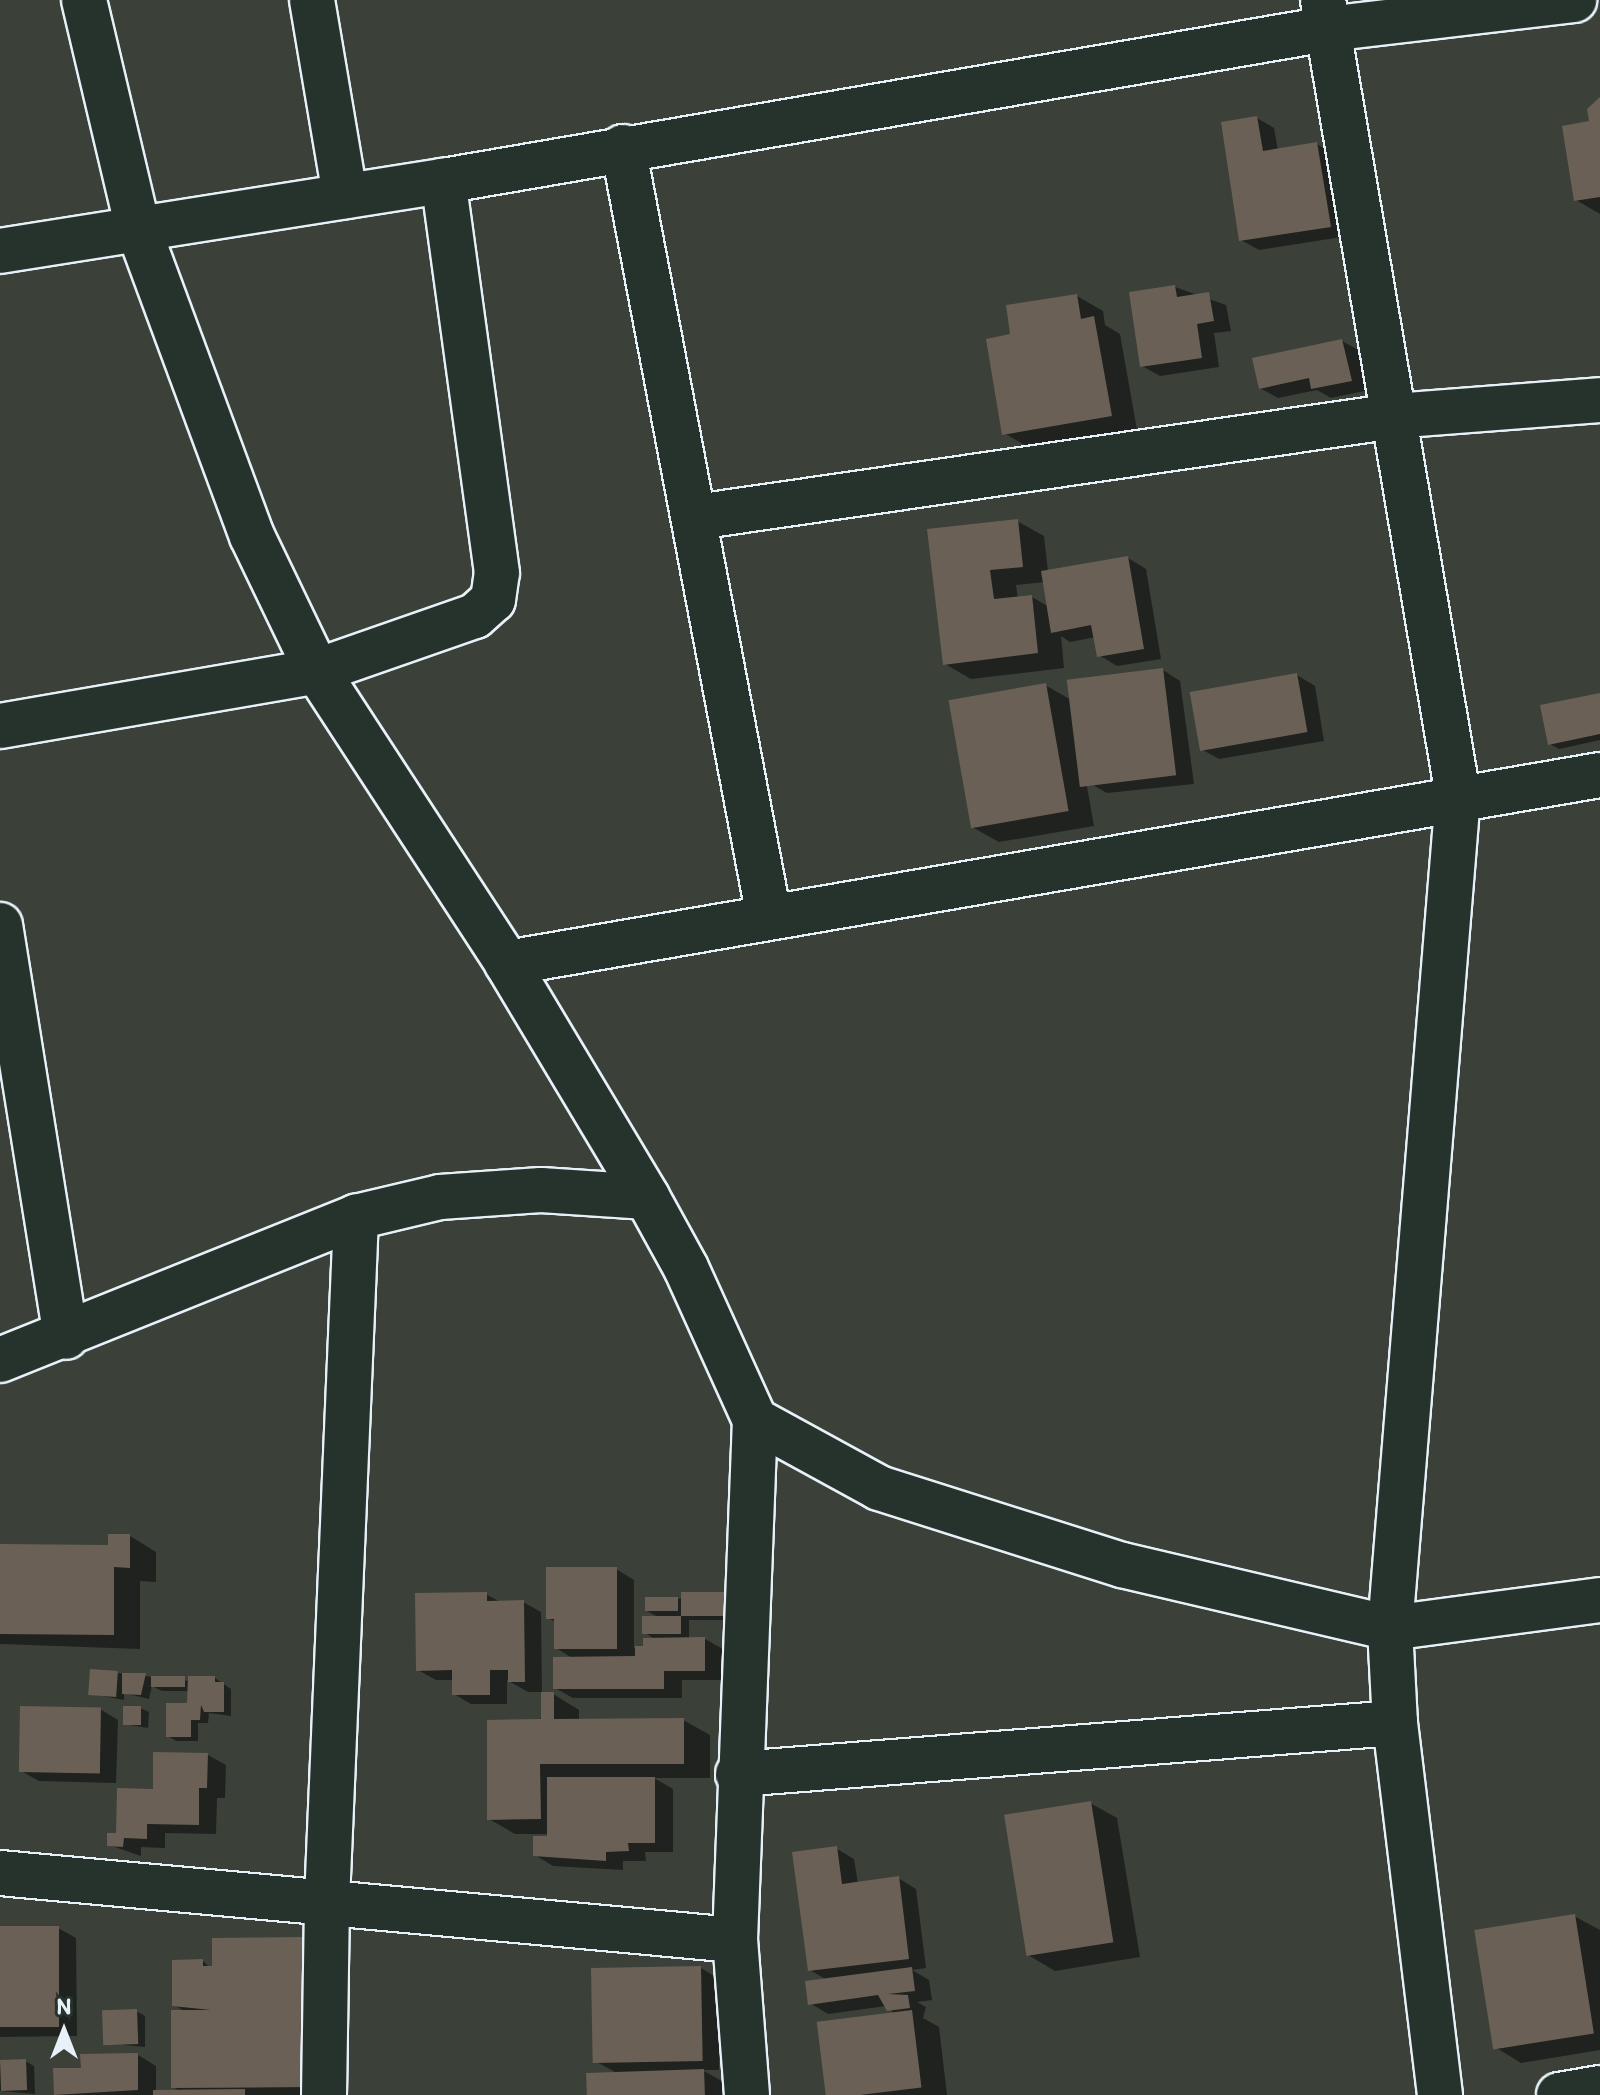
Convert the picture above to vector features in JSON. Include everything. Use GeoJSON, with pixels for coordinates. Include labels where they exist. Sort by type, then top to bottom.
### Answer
{"type":"FeatureCollection","features":[{"type":"Feature","properties":{"kind":"street"},"geometry":{"type":"LineString","coordinates":[[84,0],[138,228],[252,536],[317,671],[507,963],[647,1197],[686,1268],[755,1420],[738,1774],[735,1940],[747,2095]]}},
{"type":"Feature","properties":{"kind":"street"},"geometry":{"type":"LineString","coordinates":[[312,0],[345,196]]}},
{"type":"Feature","properties":{"kind":"street"},"geometry":{"type":"LineString","coordinates":[[0,251],[443,181],[1325,14],[1574,0]]}},
{"type":"Feature","properties":{"kind":"street"},"geometry":{"type":"LineString","coordinates":[[1325,14],[1458,796],[1390,1628],[1395,1723],[1440,2095]]}},
{"type":"Feature","properties":{"kind":"street"},"geometry":{"type":"LineString","coordinates":[[623,147],[696,517],[769,917]]}},
{"type":"Feature","properties":{"kind":"street"},"geometry":{"type":"LineString","coordinates":[[0,726],[317,671],[475,616],[493,600],[497,573],[443,181]]}},
{"type":"Feature","properties":{"kind":"street"},"geometry":{"type":"LineString","coordinates":[[696,517],[1394,416],[1600,400]]}},
{"type":"Feature","properties":{"kind":"street"},"geometry":{"type":"LineString","coordinates":[[507,963],[1458,796],[1600,775]]}},
{"type":"Feature","properties":{"kind":"street"},"geometry":{"type":"LineString","coordinates":[[0,925],[66,1337]]}},
{"type":"Feature","properties":{"kind":"street"},"geometry":{"type":"LineString","coordinates":[[0,1360],[66,1337],[356,1217],[440,1197],[541,1190],[647,1197]]}},
{"type":"Feature","properties":{"kind":"street"},"geometry":{"type":"LineString","coordinates":[[324,2095],[327,1901],[356,1217]]}},
{"type":"Feature","properties":{"kind":"street"},"geometry":{"type":"LineString","coordinates":[[755,1420],[894,1493],[1122,1565],[1390,1628],[1600,1600]]}},
{"type":"Feature","properties":{"kind":"street"},"geometry":{"type":"LineString","coordinates":[[738,1774],[1395,1723]]}},
{"type":"Feature","properties":{"kind":"street"},"geometry":{"type":"LineString","coordinates":[[0,1873],[735,1940]]}},
{"type":"Feature","properties":{"kind":"street"},"geometry":{"type":"LineString","coordinates":[[1559,2095],[1600,2088]]}},
{"type":"Feature","properties":{"kind":"building"},"geometry":{"type":"Polygon","coordinates":[[[1600,97],[1600,197],[1574,201],[1562,126],[1589,121],[1587,109],[1600,97]]]}},
{"type":"Feature","properties":{"kind":"building"},"geometry":{"type":"Polygon","coordinates":[[[1257,116],[1263,151],[1317,142],[1331,227],[1239,241],[1221,122],[1257,116]]]}},
{"type":"Feature","properties":{"kind":"building"},"geometry":{"type":"Polygon","coordinates":[[[1175,285],[1177,297],[1209,292],[1214,321],[1197,324],[1202,358],[1140,367],[1129,292],[1175,285]]]}},
{"type":"Feature","properties":{"kind":"building"},"geometry":{"type":"Polygon","coordinates":[[[1077,294],[1081,319],[1094,316],[1112,416],[1002,435],[986,339],[1010,334],[1006,305],[1077,294]]]}},
{"type":"Feature","properties":{"kind":"building"},"geometry":{"type":"Polygon","coordinates":[[[1342,339],[1352,381],[1311,389],[1309,378],[1259,389],[1252,358],[1342,339]]]}},
{"type":"Feature","properties":{"kind":"building"},"geometry":{"type":"Polygon","coordinates":[[[1018,519],[1023,567],[990,570],[994,599],[1032,595],[1038,653],[943,665],[927,529],[1018,519]]]}},
{"type":"Feature","properties":{"kind":"building"},"geometry":{"type":"Polygon","coordinates":[[[1128,556],[1144,649],[1097,657],[1091,625],[1051,633],[1041,571],[1128,556]]]}},
{"type":"Feature","properties":{"kind":"building"},"geometry":{"type":"Polygon","coordinates":[[[1163,668],[1176,775],[1080,787],[1067,680],[1163,668]]]}},
{"type":"Feature","properties":{"kind":"building"},"geometry":{"type":"Polygon","coordinates":[[[1297,673],[1307,732],[1200,751],[1190,692],[1297,673]]]}},
{"type":"Feature","properties":{"kind":"building"},"geometry":{"type":"Polygon","coordinates":[[[1046,683],[1069,811],[971,828],[949,700],[1046,683]]]}},
{"type":"Feature","properties":{"kind":"building"},"geometry":{"type":"Polygon","coordinates":[[[1600,693],[1600,734],[1548,745],[1540,705],[1600,693]]]}},
{"type":"Feature","properties":{"kind":"building"},"geometry":{"type":"Polygon","coordinates":[[[108,1534],[130,1534],[130,1568],[114,1567],[114,1635],[0,1634],[0,1544],[108,1545],[108,1534]]]}},
{"type":"Feature","properties":{"kind":"building"},"geometry":{"type":"Polygon","coordinates":[[[546,1567],[617,1567],[617,1649],[554,1649],[554,1619],[546,1619],[546,1567]]]}},
{"type":"Feature","properties":{"kind":"building"},"geometry":{"type":"Polygon","coordinates":[[[487,1592],[487,1601],[524,1600],[525,1682],[508,1682],[508,1670],[490,1670],[490,1695],[452,1695],[452,1670],[416,1671],[415,1593],[487,1592]]]}},
{"type":"Feature","properties":{"kind":"building"},"geometry":{"type":"Polygon","coordinates":[[[681,1592],[724,1592],[724,1616],[681,1616],[681,1592]]]}},
{"type":"Feature","properties":{"kind":"building"},"geometry":{"type":"Polygon","coordinates":[[[645,1597],[678,1597],[678,1611],[645,1611],[645,1597]]]}},
{"type":"Feature","properties":{"kind":"building"},"geometry":{"type":"Polygon","coordinates":[[[642,1616],[681,1616],[681,1634],[642,1634],[642,1616]]]}},
{"type":"Feature","properties":{"kind":"building"},"geometry":{"type":"Polygon","coordinates":[[[705,1637],[705,1671],[664,1671],[664,1689],[553,1689],[553,1657],[635,1656],[635,1646],[643,1646],[643,1638],[705,1637]]]}},
{"type":"Feature","properties":{"kind":"building"},"geometry":{"type":"Polygon","coordinates":[[[90,1669],[118,1671],[116,1697],[88,1695],[90,1669]]]}},
{"type":"Feature","properties":{"kind":"building"},"geometry":{"type":"Polygon","coordinates":[[[122,1673],[146,1673],[141,1695],[122,1694],[122,1673]]]}},
{"type":"Feature","properties":{"kind":"building"},"geometry":{"type":"Polygon","coordinates":[[[151,1676],[185,1676],[185,1687],[151,1687],[151,1676]]]}},
{"type":"Feature","properties":{"kind":"building"},"geometry":{"type":"Polygon","coordinates":[[[188,1676],[215,1676],[215,1682],[224,1682],[224,1712],[204,1712],[201,1705],[200,1720],[191,1720],[191,1737],[166,1737],[166,1703],[187,1703],[188,1676]]]}},
{"type":"Feature","properties":{"kind":"building"},"geometry":{"type":"Polygon","coordinates":[[[541,1692],[554,1692],[554,1719],[684,1718],[684,1764],[540,1764],[541,1819],[487,1820],[487,1720],[541,1719],[541,1692]]]}},
{"type":"Feature","properties":{"kind":"building"},"geometry":{"type":"Polygon","coordinates":[[[20,1706],[101,1707],[100,1773],[19,1772],[20,1706]]]}},
{"type":"Feature","properties":{"kind":"building"},"geometry":{"type":"Polygon","coordinates":[[[123,1706],[141,1706],[141,1725],[123,1725],[123,1706]]]}},
{"type":"Feature","properties":{"kind":"building"},"geometry":{"type":"Polygon","coordinates":[[[153,1752],[208,1753],[207,1788],[199,1788],[199,1825],[147,1824],[147,1839],[124,1838],[123,1847],[107,1846],[107,1833],[116,1833],[117,1788],[153,1789],[153,1752]]]}},
{"type":"Feature","properties":{"kind":"building"},"geometry":{"type":"Polygon","coordinates":[[[547,1777],[655,1777],[655,1843],[628,1843],[629,1851],[606,1852],[606,1861],[533,1856],[533,1836],[547,1836],[547,1777]]]}},
{"type":"Feature","properties":{"kind":"building"},"geometry":{"type":"Polygon","coordinates":[[[1091,1801],[1113,1942],[1026,1956],[1004,1815],[1091,1801]]]}},
{"type":"Feature","properties":{"kind":"building"},"geometry":{"type":"Polygon","coordinates":[[[837,1846],[842,1884],[899,1876],[909,1959],[808,1971],[792,1852],[837,1846]]]}},
{"type":"Feature","properties":{"kind":"building"},"geometry":{"type":"Polygon","coordinates":[[[1575,1914],[1594,2034],[1493,2049],[1474,1930],[1575,1914]]]}},
{"type":"Feature","properties":{"kind":"building"},"geometry":{"type":"Polygon","coordinates":[[[0,1926],[59,1926],[59,2027],[0,2027],[0,1926]]]}},
{"type":"Feature","properties":{"kind":"building"},"geometry":{"type":"Polygon","coordinates":[[[309,1937],[311,2087],[171,2088],[171,2010],[211,2010],[172,2006],[172,1960],[203,1959],[203,1966],[212,1966],[212,1938],[309,1937]]]}},
{"type":"Feature","properties":{"kind":"building"},"geometry":{"type":"Polygon","coordinates":[[[701,1966],[703,2061],[593,2063],[591,1968],[701,1966]]]}},
{"type":"Feature","properties":{"kind":"building"},"geometry":{"type":"Polygon","coordinates":[[[912,1967],[915,1991],[888,1994],[908,1995],[910,2008],[887,2011],[878,1995],[808,2005],[805,1981],[912,1967]]]}},
{"type":"Feature","properties":{"kind":"building"},"geometry":{"type":"Polygon","coordinates":[[[137,2009],[138,2044],[103,2045],[102,2010],[137,2009]]]}},
{"type":"Feature","properties":{"kind":"building"},"geometry":{"type":"Polygon","coordinates":[[[912,2010],[922,2087],[860,2095],[826,2095],[817,2022],[912,2010]]]}},
{"type":"Feature","properties":{"kind":"building"},"geometry":{"type":"Polygon","coordinates":[[[138,2053],[138,2090],[54,2095],[53,2068],[81,2068],[80,2054],[138,2053]]]}},
{"type":"Feature","properties":{"kind":"building"},"geometry":{"type":"Polygon","coordinates":[[[26,2059],[27,2090],[1,2091],[0,2060],[26,2059]]]}},
{"type":"Feature","properties":{"kind":"building"},"geometry":{"type":"Polygon","coordinates":[[[704,2069],[705,2095],[587,2095],[586,2073],[704,2069]]]}},
{"type":"Feature","properties":{"kind":"building"},"geometry":{"type":"Polygon","coordinates":[[[245,2089],[245,2095],[153,2095],[153,2090],[245,2089]]]}}]}
